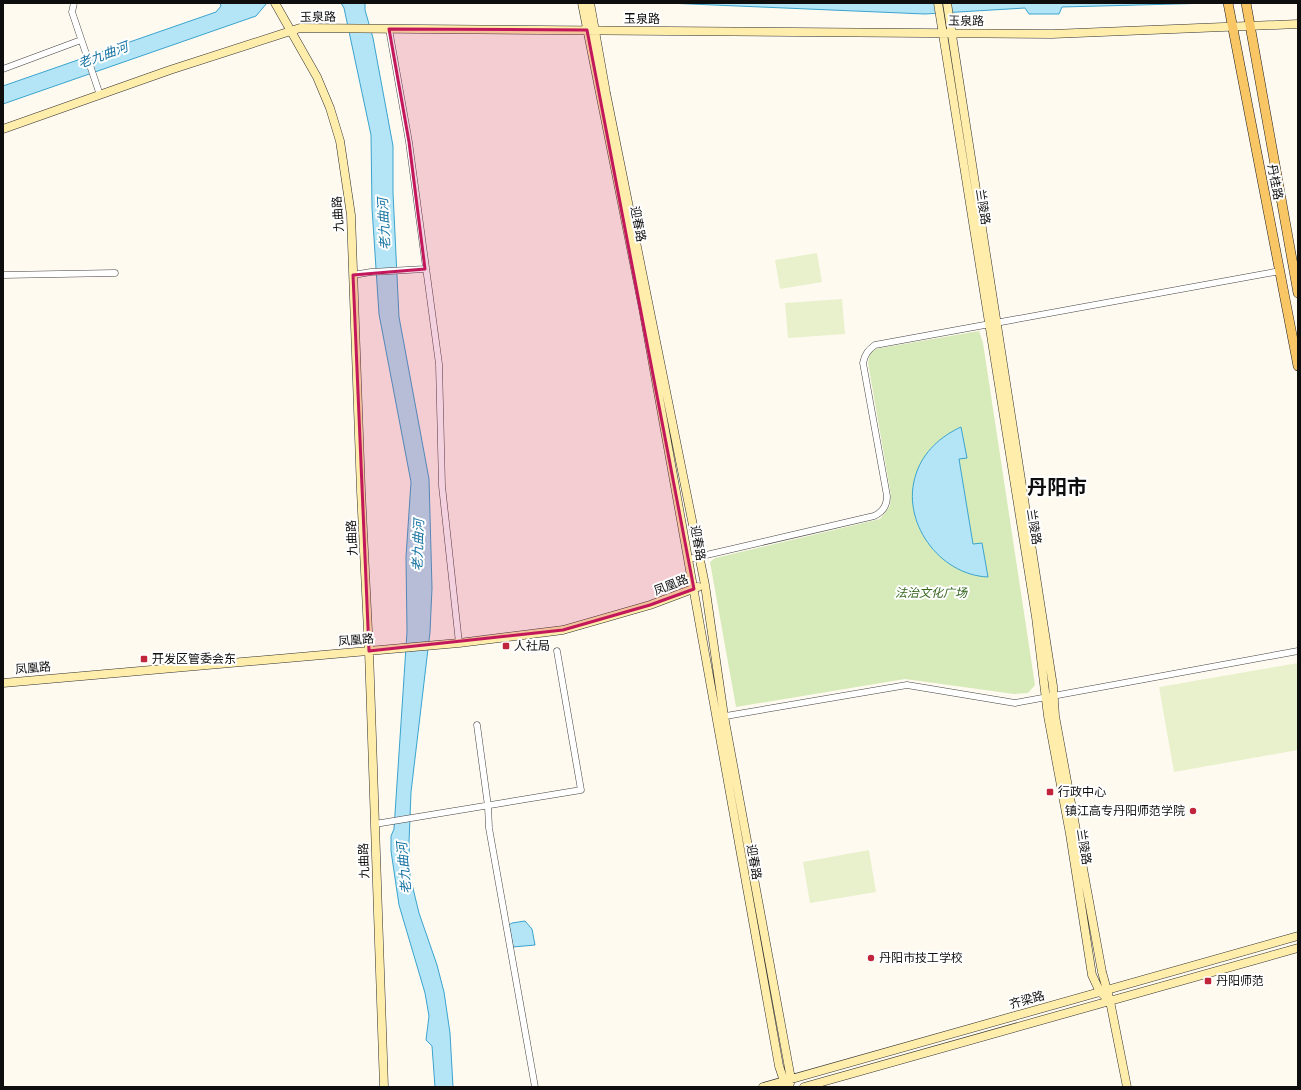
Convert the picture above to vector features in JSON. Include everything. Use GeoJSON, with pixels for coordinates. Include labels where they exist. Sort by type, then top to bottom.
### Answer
{"type":"FeatureCollection","features":[{"type":"Feature","properties":{"kind":"main road","name":"丹桂路"},"geometry":{"type":"LineString","coordinates":[[1228,3],[1298,366]]}},
{"type":"Feature","properties":{"kind":"main road","name":"丹桂路"},"geometry":{"type":"LineString","coordinates":[[1246,5],[1298,294]]}},
{"type":"Feature","properties":{"kind":"street"},"geometry":{"type":"LineString","coordinates":[[75,3],[72,12],[100,95]]}},
{"type":"Feature","properties":{"kind":"street","name":"九曲路"},"geometry":{"type":"LineString","coordinates":[[275,3],[317,77],[330,108],[340,141],[352,215],[353,275],[369,651],[384,1087]]}},
{"type":"Feature","properties":{"kind":"street","name":"迎春路"},"geometry":{"type":"LineString","coordinates":[[584,3],[606,93],[705,585],[724,716],[790,1083]]}},
{"type":"Feature","properties":{"kind":"street","name":"兰陵路"},"geometry":{"type":"LineString","coordinates":[[938,3],[993,322]]}},
{"type":"Feature","properties":{"kind":"street","name":"兰陵路"},"geometry":{"type":"LineString","coordinates":[[947,3],[993,322],[1051,696],[1056,716],[1102,972],[1104,991],[1110,1001],[1127,1087]]}},
{"type":"Feature","properties":{"kind":"street","name":"玉泉路"},"geometry":{"type":"LineString","coordinates":[[3,129],[300,28],[1052,34],[1298,24]]}},
{"type":"Feature","properties":{"kind":"street"},"geometry":{"type":"LineString","coordinates":[[389,29],[409,142],[439,364],[442,486],[459,643]]}},
{"type":"Feature","properties":{"kind":"street","name":"迎春路"},"geometry":{"type":"LineString","coordinates":[[591,30],[784,1084]]}},
{"type":"Feature","properties":{"kind":"street"},"geometry":{"type":"LineString","coordinates":[[3,69],[81,40]]}},
{"type":"Feature","properties":{"kind":"street"},"geometry":{"type":"LineString","coordinates":[[353,275],[372,272],[425,269]]}},
{"type":"Feature","properties":{"kind":"street"},"geometry":{"type":"LineString","coordinates":[[689,559],[880,514],[887,503],[887,496],[863,363],[864,356],[868,350],[884,342],[1280,271]]}},
{"type":"Feature","properties":{"kind":"street"},"geometry":{"type":"LineString","coordinates":[[3,276],[115,273]]}},
{"type":"Feature","properties":{"kind":"street","name":"凤凰路"},"geometry":{"type":"LineString","coordinates":[[3,683],[459,643],[563,630],[650,605],[705,585]]}},
{"type":"Feature","properties":{"kind":"street"},"geometry":{"type":"LineString","coordinates":[[375,824],[581,790],[557,651]]}},
{"type":"Feature","properties":{"kind":"street"},"geometry":{"type":"LineString","coordinates":[[716,718],[907,685],[1015,703],[1298,651]]}},
{"type":"Feature","properties":{"kind":"street"},"geometry":{"type":"LineString","coordinates":[[476,725],[488,806],[489,828],[535,1087]]}},
{"type":"Feature","properties":{"kind":"street","name":"齐梁路"},"geometry":{"type":"LineString","coordinates":[[763,1087],[790,1083],[1298,936]]}},
{"type":"Feature","properties":{"kind":"street","name":"齐梁路"},"geometry":{"type":"LineString","coordinates":[[804,1087],[1298,948]]}},
{"type":"Feature","properties":{"kind":"highlighted area"},"geometry":{"type":"Polygon","coordinates":[[[389,29],[587,30],[694,589],[650,605],[563,630],[369,651],[353,275],[425,269],[409,142],[389,29]]]}},
{"type":"Feature","properties":{"kind":"green space"},"geometry":{"type":"Polygon","coordinates":[[[817,253],[822,282],[780,289],[775,260],[817,253]]]}},
{"type":"Feature","properties":{"kind":"green space"},"geometry":{"type":"Polygon","coordinates":[[[842,299],[845,334],[788,338],[785,303],[842,299]]]}},
{"type":"Feature","properties":{"kind":"green space","name":"法治文化广场"},"geometry":{"type":"Polygon","coordinates":[[[979,331],[983,343],[1035,685],[1028,693],[1014,694],[905,679],[736,707],[710,562],[715,558],[880,519],[890,506],[891,495],[868,363],[870,354],[875,349],[979,331]]]}},
{"type":"Feature","properties":{"kind":"green space"},"geometry":{"type":"Polygon","coordinates":[[[1298,663],[1298,750],[1174,772],[1159,687],[1298,663]]]}},
{"type":"Feature","properties":{"kind":"green space"},"geometry":{"type":"Polygon","coordinates":[[[869,850],[876,892],[810,903],[803,862],[869,850]]]}},
{"type":"Feature","properties":{"kind":"water","name":"老九曲河"},"geometry":{"type":"Polygon","coordinates":[[[220,3],[267,3],[256,16],[3,104],[3,86],[216,12],[221,6],[220,3]]]}},
{"type":"Feature","properties":{"kind":"water","name":"老九曲河"},"geometry":{"type":"Polygon","coordinates":[[[341,3],[365,3],[365,10],[373,38],[393,146],[393,193],[399,317],[429,479],[432,588],[430,632],[411,792],[409,842],[410,876],[419,913],[437,965],[444,992],[450,1033],[453,1087],[435,1087],[432,1046],[426,1040],[429,1016],[425,993],[399,905],[391,851],[391,836],[394,829],[407,632],[406,557],[411,482],[379,314],[372,208],[371,135],[344,8],[341,3]]]}},
{"type":"Feature","properties":{"kind":"water"},"geometry":{"type":"Polygon","coordinates":[[[667,3],[1213,3],[1062,7],[1059,14],[1029,14],[1025,8],[925,14],[667,3]]]}},
{"type":"Feature","properties":{"kind":"water"},"geometry":{"type":"Polygon","coordinates":[[[961,427],[967,458],[959,459],[973,544],[982,543],[988,577],[970,574],[954,567],[939,556],[919,527],[914,510],[912,492],[919,466],[928,452],[940,440],[961,427]]]}},
{"type":"Feature","properties":{"kind":"water"},"geometry":{"type":"Polygon","coordinates":[[[525,921],[532,929],[535,945],[513,947],[509,925],[512,923],[525,921]]]}},
{"type":"Feature","properties":{"kind":"place","name":"人社局"},"geometry":{"type":"Point","coordinates":[506,646]}},
{"type":"Feature","properties":{"kind":"place","name":"开发区管委会东"},"geometry":{"type":"Point","coordinates":[144,659]}},
{"type":"Feature","properties":{"kind":"place","name":"行政中心"},"geometry":{"type":"Point","coordinates":[1050,792]}},
{"type":"Feature","properties":{"kind":"place","name":"镇江高专丹阳师范学院"},"geometry":{"type":"Point","coordinates":[1193,811]}},
{"type":"Feature","properties":{"kind":"place","name":"丹阳市技工学校"},"geometry":{"type":"Point","coordinates":[871,958]}},
{"type":"Feature","properties":{"kind":"place","name":"丹阳师范"},"geometry":{"type":"Point","coordinates":[1208,981]}},
{"type":"Feature","properties":{"kind":"district","name":"丹阳市"},"geometry":{"type":"Point","coordinates":[1057,487]}}]}
